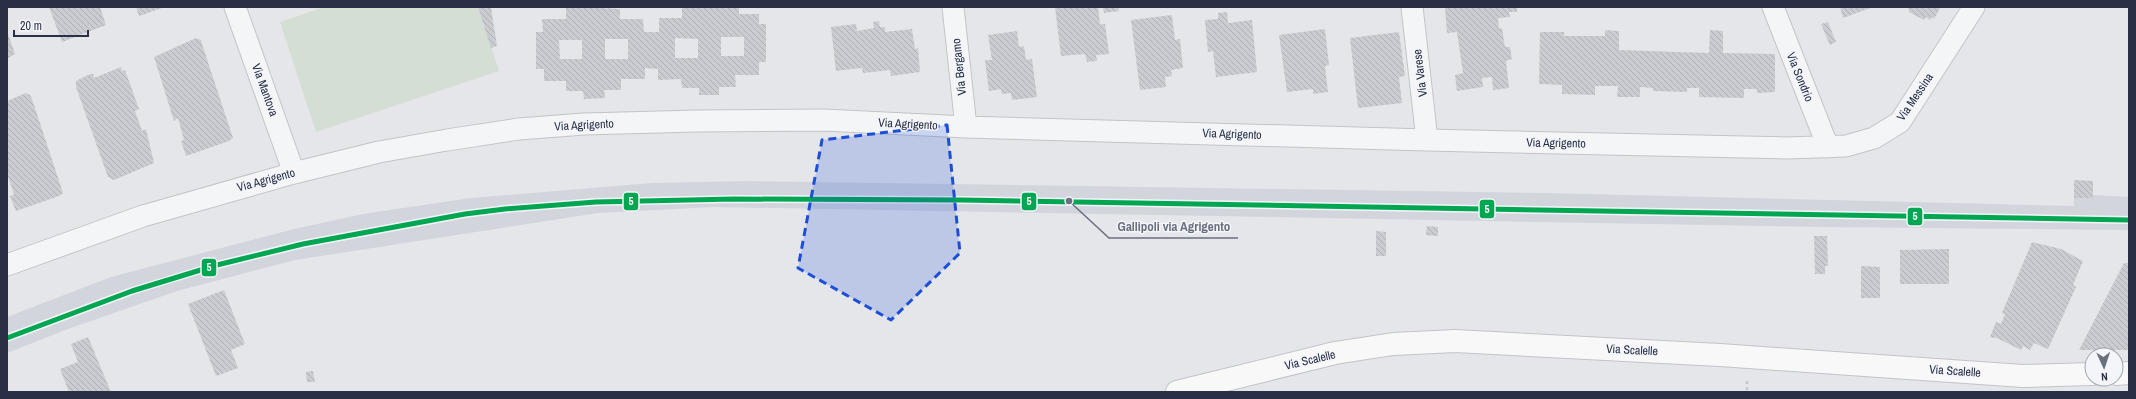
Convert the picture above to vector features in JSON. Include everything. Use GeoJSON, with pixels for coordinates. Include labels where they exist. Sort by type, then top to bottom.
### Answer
{"type":"FeatureCollection","features":[{"type":"Feature","properties":{"kind":"main road","name":"Via Scalelle"},"geometry":{"type":"LineString","coordinates":[[1176,392],[1335,353],[1393,344],[1455,341],[1720,355],[2027,384],[2084,375]]}},
{"type":"Feature","properties":{"kind":"street","name":"Via Mantova"},"geometry":{"type":"LineString","coordinates":[[235,7],[294,173]]}},
{"type":"Feature","properties":{"kind":"street","name":"Via Bergamo"},"geometry":{"type":"LineString","coordinates":[[952,7],[966,127]]}},
{"type":"Feature","properties":{"kind":"street","name":"Via Varese"},"geometry":{"type":"LineString","coordinates":[[1412,7],[1427,140]]}},
{"type":"Feature","properties":{"kind":"street","name":"Via Sondrio"},"geometry":{"type":"LineString","coordinates":[[1773,7],[1828,147]]}},
{"type":"Feature","properties":{"kind":"street","name":"Via Messina"},"geometry":{"type":"LineString","coordinates":[[1828,147],[1846,146],[1874,138],[1900,122],[1974,7]]}},
{"type":"Feature","properties":{"kind":"street","name":"Via Agrigento"},"geometry":{"type":"LineString","coordinates":[[7,265],[143,216],[294,173],[379,152],[519,129],[584,124],[824,120],[966,127],[1427,140],[1786,148],[1828,147]]}},
{"type":"Feature","properties":{"kind":"highlighted area"},"geometry":{"type":"Polygon","coordinates":[[[947,125],[960,253],[891,320],[798,268],[822,140],[947,125]]]}},
{"type":"Feature","properties":{"kind":"shaded area"},"geometry":{"type":"Polygon","coordinates":[[[324,7],[478,7],[499,71],[316,132],[280,22],[324,7]]]}},
{"type":"Feature","properties":{"kind":"shaded area"},"geometry":{"type":"Polygon","coordinates":[[[747,181],[1544,193],[2074,206],[2074,198],[2093,198],[2093,195],[2129,197],[2129,230],[1821,227],[714,207],[598,213],[295,260],[177,291],[68,329],[7,353],[7,317],[111,277],[294,229],[363,214],[471,198],[652,183],[747,181]]]}},
{"type":"Feature","properties":{"kind":"building"},"geometry":{"type":"Polygon","coordinates":[[[49,7],[100,7],[106,25],[62,42],[49,7]]]}},
{"type":"Feature","properties":{"kind":"building"},"geometry":{"type":"Polygon","coordinates":[[[136,7],[165,7],[139,16],[136,7]]]}},
{"type":"Feature","properties":{"kind":"building"},"geometry":{"type":"Polygon","coordinates":[[[478,7],[491,7],[497,46],[491,48],[478,7]]]}},
{"type":"Feature","properties":{"kind":"building"},"geometry":{"type":"Polygon","coordinates":[[[582,7],[620,9],[620,19],[643,19],[644,32],[659,32],[659,18],[682,18],[682,7],[739,7],[739,14],[759,14],[759,24],[766,24],[766,62],[759,62],[759,75],[735,75],[736,87],[719,87],[719,95],[699,95],[699,88],[682,88],[681,79],[658,80],[658,69],[645,68],[645,79],[621,79],[621,90],[604,90],[605,98],[584,99],[583,91],[566,91],[566,81],[544,81],[544,69],[536,69],[536,32],[543,32],[542,19],[566,19],[566,8],[582,7]],[[721,37],[721,56],[744,56],[744,37],[721,37]],[[675,38],[675,58],[698,58],[698,39],[675,38]],[[605,39],[605,59],[628,59],[628,39],[605,39]],[[559,40],[560,59],[582,59],[582,40],[559,40]]]}},
{"type":"Feature","properties":{"kind":"building"},"geometry":{"type":"Polygon","coordinates":[[[1055,7],[1098,7],[1100,24],[1105,24],[1109,54],[1096,55],[1097,61],[1087,62],[1085,54],[1061,56],[1055,7]]]}},
{"type":"Feature","properties":{"kind":"building"},"geometry":{"type":"Polygon","coordinates":[[[1103,7],[1118,7],[1119,11],[1104,13],[1103,7]]]}},
{"type":"Feature","properties":{"kind":"building"},"geometry":{"type":"Polygon","coordinates":[[[1445,7],[1517,7],[1517,12],[1509,12],[1510,17],[1498,18],[1499,29],[1502,28],[1505,47],[1510,47],[1512,59],[1506,61],[1509,88],[1493,90],[1492,77],[1482,78],[1483,87],[1457,91],[1455,75],[1463,73],[1457,32],[1447,33],[1445,7]]]}},
{"type":"Feature","properties":{"kind":"building"},"geometry":{"type":"Polygon","coordinates":[[[1840,7],[1873,7],[1843,18],[1840,7]]]}},
{"type":"Feature","properties":{"kind":"building"},"geometry":{"type":"Polygon","coordinates":[[[1908,7],[1943,7],[1940,8],[1934,19],[1932,17],[1930,20],[1926,17],[1924,20],[1909,12],[1908,7]]]}},
{"type":"Feature","properties":{"kind":"building"},"geometry":{"type":"Polygon","coordinates":[[[1227,12],[1228,23],[1252,20],[1257,72],[1216,77],[1213,51],[1208,52],[1205,20],[1218,19],[1218,13],[1227,12]]]}},
{"type":"Feature","properties":{"kind":"building"},"geometry":{"type":"Polygon","coordinates":[[[1172,15],[1175,40],[1180,39],[1183,68],[1171,70],[1172,76],[1165,77],[1166,87],[1140,90],[1131,20],[1172,15]]]}},
{"type":"Feature","properties":{"kind":"building"},"geometry":{"type":"Polygon","coordinates":[[[879,21],[880,27],[885,27],[885,32],[912,29],[915,49],[918,48],[920,72],[891,76],[890,70],[863,73],[862,68],[836,71],[831,27],[856,24],[857,31],[874,28],[873,22],[879,21]]]}},
{"type":"Feature","properties":{"kind":"building"},"geometry":{"type":"Polygon","coordinates":[[[1828,22],[1836,42],[1830,45],[1821,24],[1828,22]]]}},
{"type":"Feature","properties":{"kind":"building"},"geometry":{"type":"Polygon","coordinates":[[[1325,29],[1329,65],[1325,66],[1328,92],[1313,94],[1313,89],[1287,92],[1279,35],[1325,29]]]}},
{"type":"Feature","properties":{"kind":"building"},"geometry":{"type":"Polygon","coordinates":[[[1605,30],[1619,31],[1619,50],[1709,53],[1710,30],[1723,31],[1723,53],[1775,54],[1775,92],[1757,93],[1757,89],[1744,89],[1744,98],[1699,97],[1699,88],[1687,88],[1687,92],[1653,91],[1653,88],[1640,87],[1640,97],[1617,97],[1618,86],[1595,86],[1595,95],[1562,94],[1562,85],[1539,84],[1540,32],[1564,32],[1564,36],[1605,36],[1605,30]]]}},
{"type":"Feature","properties":{"kind":"building"},"geometry":{"type":"Polygon","coordinates":[[[7,31],[15,54],[7,59],[7,31]]]}},
{"type":"Feature","properties":{"kind":"building"},"geometry":{"type":"Polygon","coordinates":[[[1017,31],[1019,47],[1024,46],[1026,60],[1032,59],[1037,97],[1012,100],[1011,93],[1002,94],[1001,89],[989,91],[985,60],[992,60],[988,35],[1017,31]]]}},
{"type":"Feature","properties":{"kind":"building"},"geometry":{"type":"Polygon","coordinates":[[[1399,32],[1405,76],[1399,77],[1402,103],[1358,108],[1350,38],[1399,32]]]}},
{"type":"Feature","properties":{"kind":"building"},"geometry":{"type":"Polygon","coordinates":[[[196,38],[201,40],[233,138],[229,141],[186,156],[181,141],[184,140],[178,118],[174,121],[154,57],[196,38]]]}},
{"type":"Feature","properties":{"kind":"building"},"geometry":{"type":"Polygon","coordinates":[[[121,67],[122,71],[125,70],[139,109],[135,111],[142,131],[146,129],[154,163],[114,180],[108,177],[76,87],[76,81],[90,74],[93,74],[94,78],[121,67]]]}},
{"type":"Feature","properties":{"kind":"building"},"geometry":{"type":"Polygon","coordinates":[[[26,93],[30,95],[32,99],[63,193],[59,196],[16,211],[10,196],[14,195],[7,173],[7,101],[26,93]]]}},
{"type":"Feature","properties":{"kind":"building"},"geometry":{"type":"Polygon","coordinates":[[[2074,180],[2093,181],[2093,198],[2074,198],[2074,180]]]}},
{"type":"Feature","properties":{"kind":"building"},"geometry":{"type":"Polygon","coordinates":[[[1427,226],[1438,227],[1438,236],[1426,235],[1427,226]]]}},
{"type":"Feature","properties":{"kind":"building"},"geometry":{"type":"Polygon","coordinates":[[[1376,231],[1386,232],[1386,256],[1376,256],[1376,231]]]}},
{"type":"Feature","properties":{"kind":"building"},"geometry":{"type":"Polygon","coordinates":[[[1814,236],[1827,236],[1828,266],[1825,266],[1825,274],[1815,274],[1814,236]]]}},
{"type":"Feature","properties":{"kind":"building"},"geometry":{"type":"Polygon","coordinates":[[[2032,242],[2061,249],[2083,261],[2073,285],[2076,287],[2048,349],[2034,343],[2030,350],[2023,346],[2021,350],[1995,337],[1990,337],[1996,322],[2001,324],[2005,314],[2002,313],[2032,242]]]}},
{"type":"Feature","properties":{"kind":"building"},"geometry":{"type":"Polygon","coordinates":[[[1949,249],[1949,284],[1900,284],[1900,250],[1949,249]]]}},
{"type":"Feature","properties":{"kind":"building"},"geometry":{"type":"Polygon","coordinates":[[[2124,263],[2129,263],[2128,350],[2124,350],[2124,347],[2084,347],[2084,350],[2079,350],[2124,263]]]}},
{"type":"Feature","properties":{"kind":"building"},"geometry":{"type":"Polygon","coordinates":[[[1861,266],[1880,267],[1880,298],[1861,298],[1861,266]]]}},
{"type":"Feature","properties":{"kind":"building"},"geometry":{"type":"Polygon","coordinates":[[[224,290],[245,344],[231,350],[238,368],[216,376],[188,304],[224,290]]]}},
{"type":"Feature","properties":{"kind":"building"},"geometry":{"type":"Polygon","coordinates":[[[88,337],[111,392],[69,392],[60,369],[78,362],[71,344],[88,337]]]}},
{"type":"Feature","properties":{"kind":"building"},"geometry":{"type":"Polygon","coordinates":[[[313,371],[315,382],[307,382],[306,372],[313,371]]]}},
{"type":"Feature","properties":{"kind":"transit line","name":"5"},"geometry":{"type":"LineString","coordinates":[[7,338],[132,291],[217,265],[303,244],[465,214],[505,209],[596,202],[734,199],[962,200],[2129,220]]}},
{"type":"Feature","properties":{"kind":"place","name":"Gallipoli via Agrigento"},"geometry":{"type":"Point","coordinates":[1069,201]}}]}
